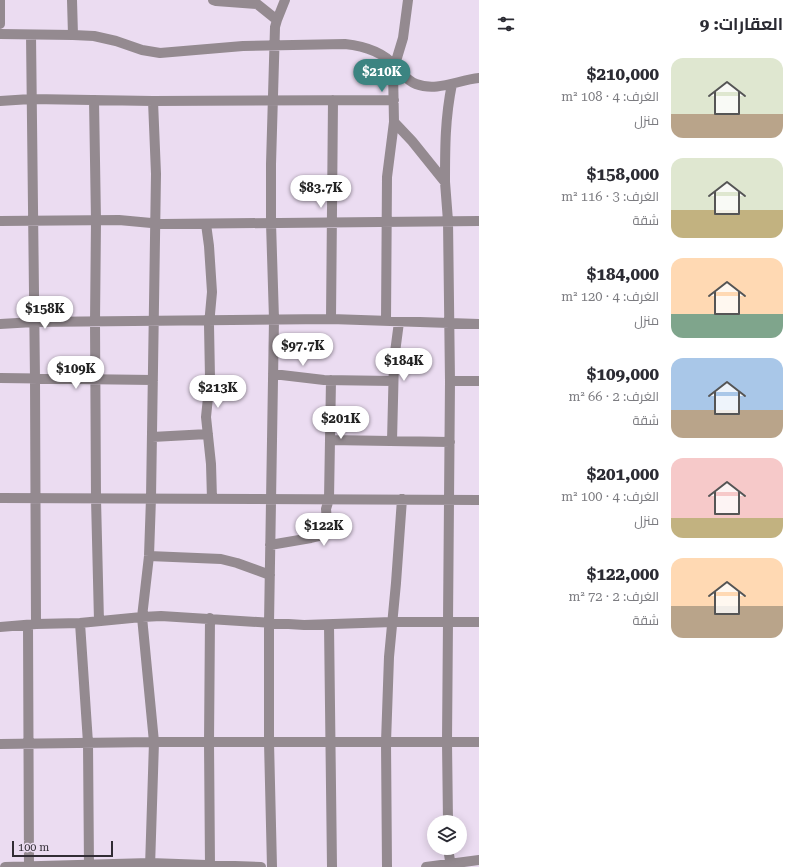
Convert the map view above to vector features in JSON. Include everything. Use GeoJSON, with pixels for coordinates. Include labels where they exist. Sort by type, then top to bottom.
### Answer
{"type":"FeatureCollection","features":[{"type":"Feature","properties":{"kind":"street"},"geometry":{"type":"LineString","coordinates":[[0,0],[0,24]]}},
{"type":"Feature","properties":{"kind":"street"},"geometry":{"type":"LineString","coordinates":[[72,0],[73,35]]}},
{"type":"Feature","properties":{"kind":"street"},"geometry":{"type":"LineString","coordinates":[[213,0],[256,2],[277,20]]}},
{"type":"Feature","properties":{"kind":"street"},"geometry":{"type":"LineString","coordinates":[[272,867],[269,742],[269,623],[274,319],[271,223],[274,44],[277,20],[285,0]]}},
{"type":"Feature","properties":{"kind":"street"},"geometry":{"type":"LineString","coordinates":[[386,321],[386,222],[388,163],[394,122],[394,65],[403,38],[408,0]]}},
{"type":"Feature","properties":{"kind":"street"},"geometry":{"type":"LineString","coordinates":[[0,34],[73,35],[106,38],[142,50],[160,53],[216,47],[274,44],[345,44],[355,45],[376,52],[394,65],[402,75],[416,84],[440,87],[464,80],[479,78]]}},
{"type":"Feature","properties":{"kind":"street"},"geometry":{"type":"LineString","coordinates":[[29,867],[28,743],[35,498],[31,35]]}},
{"type":"Feature","properties":{"kind":"street"},"geometry":{"type":"LineString","coordinates":[[448,815],[447,742],[450,500],[450,323],[448,221],[445,182],[446,121],[452,84]]}},
{"type":"Feature","properties":{"kind":"street"},"geometry":{"type":"LineString","coordinates":[[0,100],[394,100]]}},
{"type":"Feature","properties":{"kind":"street"},"geometry":{"type":"LineString","coordinates":[[94,100],[96,220],[96,499],[99,621]]}},
{"type":"Feature","properties":{"kind":"street"},"geometry":{"type":"LineString","coordinates":[[331,319],[332,100]]}},
{"type":"Feature","properties":{"kind":"street"},"geometry":{"type":"LineString","coordinates":[[150,865],[154,742],[142,617],[152,498],[154,224],[156,174],[153,101]]}},
{"type":"Feature","properties":{"kind":"street"},"geometry":{"type":"LineString","coordinates":[[394,122],[412,141],[445,182]]}},
{"type":"Feature","properties":{"kind":"street"},"geometry":{"type":"LineString","coordinates":[[0,221],[124,220],[154,224],[479,221]]}},
{"type":"Feature","properties":{"kind":"street"},"geometry":{"type":"LineString","coordinates":[[206,224],[212,280],[210,320],[211,366],[206,417],[211,464],[212,499]]}},
{"type":"Feature","properties":{"kind":"street"},"geometry":{"type":"LineString","coordinates":[[0,324],[34,322],[331,319],[479,324]]}},
{"type":"Feature","properties":{"kind":"street"},"geometry":{"type":"LineString","coordinates":[[392,441],[393,381],[395,348],[399,322]]}},
{"type":"Feature","properties":{"kind":"street"},"geometry":{"type":"LineString","coordinates":[[273,374],[330,380],[393,381]]}},
{"type":"Feature","properties":{"kind":"street"},"geometry":{"type":"LineString","coordinates":[[0,378],[153,380]]}},
{"type":"Feature","properties":{"kind":"street"},"geometry":{"type":"LineString","coordinates":[[270,545],[327,534],[326,509],[329,499],[330,380]]}},
{"type":"Feature","properties":{"kind":"street"},"geometry":{"type":"LineString","coordinates":[[450,381],[479,381]]}},
{"type":"Feature","properties":{"kind":"street"},"geometry":{"type":"LineString","coordinates":[[152,437],[208,434]]}},
{"type":"Feature","properties":{"kind":"street"},"geometry":{"type":"LineString","coordinates":[[330,440],[450,442]]}},
{"type":"Feature","properties":{"kind":"street"},"geometry":{"type":"LineString","coordinates":[[0,498],[479,500]]}},
{"type":"Feature","properties":{"kind":"street"},"geometry":{"type":"LineString","coordinates":[[387,867],[386,742],[389,657],[402,499]]}},
{"type":"Feature","properties":{"kind":"street"},"geometry":{"type":"LineString","coordinates":[[148,556],[222,559],[270,575]]}},
{"type":"Feature","properties":{"kind":"street"},"geometry":{"type":"LineString","coordinates":[[0,627],[80,623],[142,617],[210,618],[269,623],[329,625],[392,622],[479,622]]}},
{"type":"Feature","properties":{"kind":"street"},"geometry":{"type":"LineString","coordinates":[[210,618],[210,865]]}},
{"type":"Feature","properties":{"kind":"street"},"geometry":{"type":"LineString","coordinates":[[80,623],[88,743],[89,866]]}},
{"type":"Feature","properties":{"kind":"street"},"geometry":{"type":"LineString","coordinates":[[329,625],[332,867]]}},
{"type":"Feature","properties":{"kind":"street"},"geometry":{"type":"LineString","coordinates":[[0,744],[154,742],[479,742]]}},
{"type":"Feature","properties":{"kind":"street"},"geometry":{"type":"LineString","coordinates":[[449,855],[450,866]]}},
{"type":"Feature","properties":{"kind":"street"},"geometry":{"type":"LineString","coordinates":[[426,867],[450,866],[479,860]]}},
{"type":"Feature","properties":{"kind":"street"},"geometry":{"type":"LineString","coordinates":[[4,867],[210,865],[261,867]]}}]}
